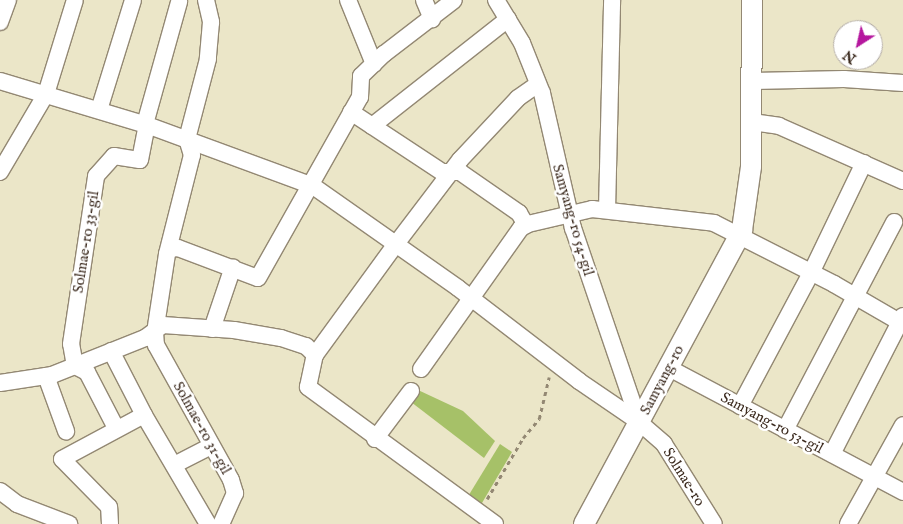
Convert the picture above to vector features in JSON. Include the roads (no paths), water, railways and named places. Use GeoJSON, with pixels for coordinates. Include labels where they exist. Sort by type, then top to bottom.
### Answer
{"type":"FeatureCollection","features":[{"type":"Feature","properties":{"kind":"main road","name":"Samyang-ro"},"geometry":{"type":"LineString","coordinates":[[584,524],[739,236],[751,167],[752,0]]}},
{"type":"Feature","properties":{"kind":"street"},"geometry":{"type":"LineString","coordinates":[[0,22],[8,0]]}},
{"type":"Feature","properties":{"kind":"street"},"geometry":{"type":"LineString","coordinates":[[0,172],[46,94],[75,0]]}},
{"type":"Feature","properties":{"kind":"street"},"geometry":{"type":"LineString","coordinates":[[99,110],[133,0]]}},
{"type":"Feature","properties":{"kind":"street"},"geometry":{"type":"LineString","coordinates":[[348,0],[374,64]]}},
{"type":"Feature","properties":{"kind":"street"},"geometry":{"type":"LineString","coordinates":[[424,0],[432,19]]}},
{"type":"Feature","properties":{"kind":"street"},"geometry":{"type":"LineString","coordinates":[[168,249],[178,248],[233,267],[258,278],[308,184],[360,96],[361,76],[454,0]]}},
{"type":"Feature","properties":{"kind":"street","name":"Samyang-ro 54-gil"},"geometry":{"type":"LineString","coordinates":[[496,0],[522,42],[538,84],[569,213],[639,422]]}},
{"type":"Feature","properties":{"kind":"street"},"geometry":{"type":"LineString","coordinates":[[607,210],[612,0]]}},
{"type":"Feature","properties":{"kind":"street"},"geometry":{"type":"LineString","coordinates":[[187,139],[208,59],[211,22],[209,1]]}},
{"type":"Feature","properties":{"kind":"street"},"geometry":{"type":"LineString","coordinates":[[146,124],[179,2]]}},
{"type":"Feature","properties":{"kind":"street"},"geometry":{"type":"LineString","coordinates":[[372,126],[508,19]]}},
{"type":"Feature","properties":{"kind":"street"},"geometry":{"type":"LineString","coordinates":[[752,81],[844,79],[903,83]]}},
{"type":"Feature","properties":{"kind":"street","name":"Solmae-ro"},"geometry":{"type":"LineString","coordinates":[[0,80],[146,124],[308,184],[396,244],[471,298],[553,361],[639,422],[664,444],[714,524]]}},
{"type":"Feature","properties":{"kind":"street"},"geometry":{"type":"LineString","coordinates":[[495,524],[478,514],[375,439],[308,387],[315,355],[396,244],[452,172],[498,118],[538,84]]}},
{"type":"Feature","properties":{"kind":"street"},"geometry":{"type":"LineString","coordinates":[[351,112],[442,172],[460,172],[519,213],[526,225]]}},
{"type":"Feature","properties":{"kind":"street"},"geometry":{"type":"LineString","coordinates":[[752,122],[779,126],[903,181]]}},
{"type":"Feature","properties":{"kind":"street","name":"Solmae-ro 33-gil"},"geometry":{"type":"LineString","coordinates":[[75,366],[71,344],[96,176],[114,156],[140,160],[146,124]]}},
{"type":"Feature","properties":{"kind":"street","name":"Solmae-ro 31-gil"},"geometry":{"type":"LineString","coordinates":[[187,139],[192,155],[168,249],[155,332],[156,345],[211,446],[234,493],[221,524]]}},
{"type":"Feature","properties":{"kind":"street"},"geometry":{"type":"LineString","coordinates":[[740,406],[811,273],[864,163]]}},
{"type":"Feature","properties":{"kind":"street"},"geometry":{"type":"LineString","coordinates":[[421,369],[526,225],[569,213],[592,209],[714,223],[902,321],[832,454]]}},
{"type":"Feature","properties":{"kind":"street"},"geometry":{"type":"LineString","coordinates":[[784,430],[853,304],[854,296],[894,222]]}},
{"type":"Feature","properties":{"kind":"street"},"geometry":{"type":"LineString","coordinates":[[212,328],[233,267]]}},
{"type":"Feature","properties":{"kind":"street"},"geometry":{"type":"LineString","coordinates":[[0,383],[46,376],[75,366],[155,332],[163,325],[212,328],[281,338],[306,346],[315,355]]}},
{"type":"Feature","properties":{"kind":"street"},"geometry":{"type":"LineString","coordinates":[[111,351],[144,415],[208,524]]}},
{"type":"Feature","properties":{"kind":"street"},"geometry":{"type":"LineString","coordinates":[[75,366],[87,372],[116,428]]}},
{"type":"Feature","properties":{"kind":"street","name":"Samyang-ro 53-gil"},"geometry":{"type":"LineString","coordinates":[[668,368],[903,492]]}},
{"type":"Feature","properties":{"kind":"street"},"geometry":{"type":"LineString","coordinates":[[46,376],[66,431]]}},
{"type":"Feature","properties":{"kind":"street"},"geometry":{"type":"LineString","coordinates":[[375,439],[410,391]]}},
{"type":"Feature","properties":{"kind":"street"},"geometry":{"type":"LineString","coordinates":[[110,524],[109,507],[62,459],[116,428],[144,415]]}},
{"type":"Feature","properties":{"kind":"street"},"geometry":{"type":"LineString","coordinates":[[848,524],[903,425]]}},
{"type":"Feature","properties":{"kind":"street"},"geometry":{"type":"LineString","coordinates":[[174,466],[211,446]]}},
{"type":"Feature","properties":{"kind":"street"},"geometry":{"type":"LineString","coordinates":[[0,491],[31,517],[69,524]]}}]}
